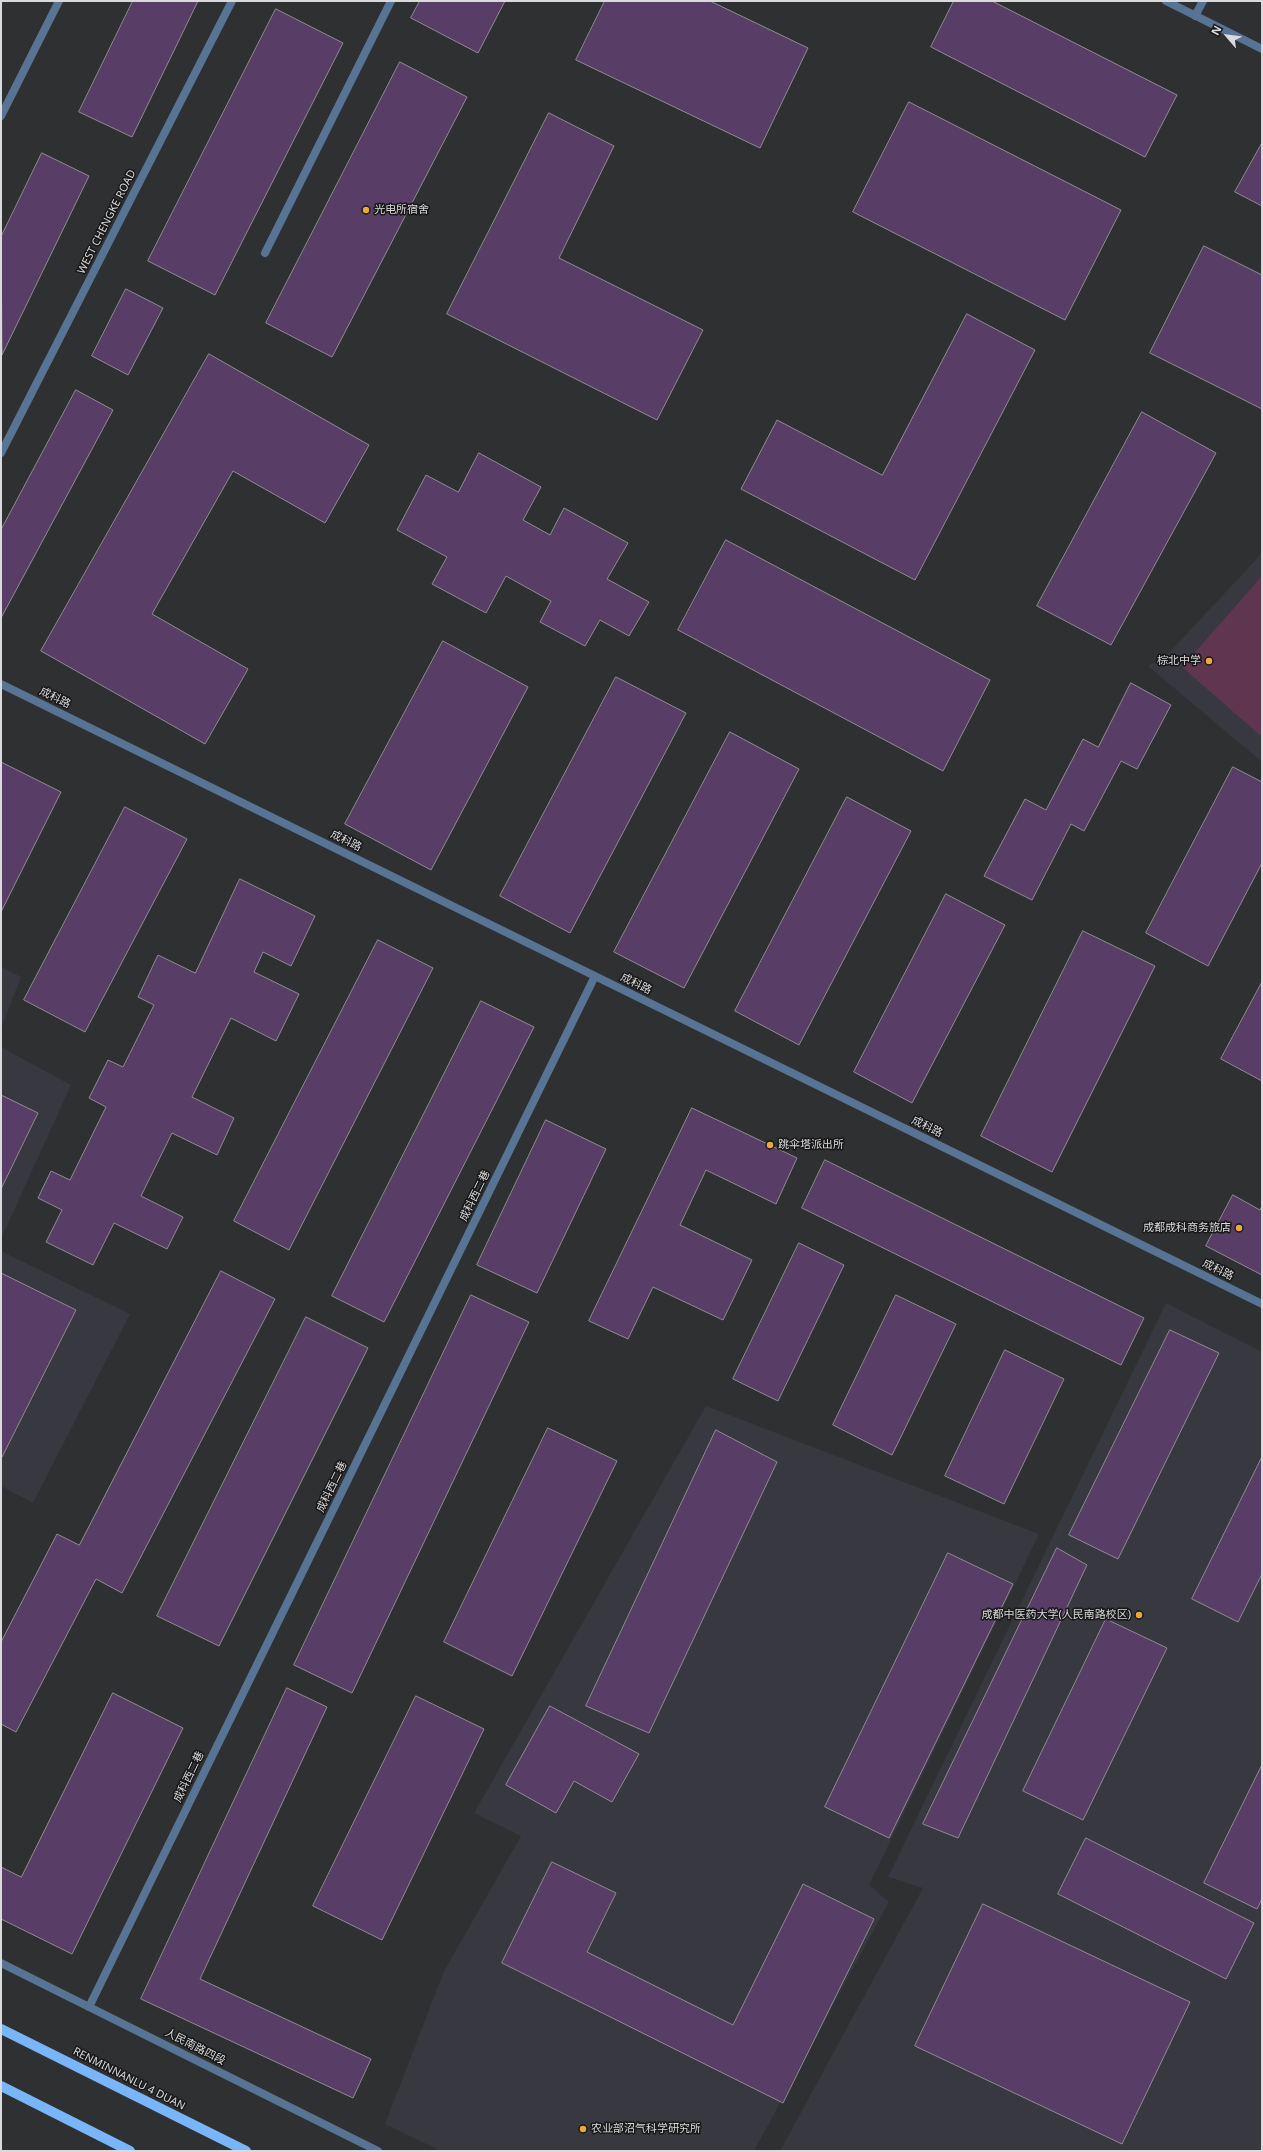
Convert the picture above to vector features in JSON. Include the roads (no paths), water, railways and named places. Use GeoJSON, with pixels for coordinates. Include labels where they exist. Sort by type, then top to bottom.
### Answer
{"type":"FeatureCollection","features":[{"type":"Feature","properties":{"kind":"main road","name":"RENMINNANLU 4 DUAN"},"geometry":{"type":"LineString","coordinates":[[1,2029],[246,2151]]}},
{"type":"Feature","properties":{"kind":"main road"},"geometry":{"type":"LineString","coordinates":[[1,2086],[130,2151]]}},
{"type":"Feature","properties":{"kind":"street"},"geometry":{"type":"LineString","coordinates":[[1,116],[59,1]]}},
{"type":"Feature","properties":{"kind":"street","name":"WEST CHENGKE ROAD"},"geometry":{"type":"LineString","coordinates":[[1,453],[232,1]]}},
{"type":"Feature","properties":{"kind":"street"},"geometry":{"type":"LineString","coordinates":[[265,253],[391,1]]}},
{"type":"Feature","properties":{"kind":"street"},"geometry":{"type":"LineString","coordinates":[[1166,1],[1262,49]]}},
{"type":"Feature","properties":{"kind":"street"},"geometry":{"type":"LineString","coordinates":[[1196,16],[1203,1]]}},
{"type":"Feature","properties":{"kind":"street","name":"成科路"},"geometry":{"type":"LineString","coordinates":[[1,684],[1262,1304]]}},
{"type":"Feature","properties":{"kind":"street","name":"成科西二巷"},"geometry":{"type":"LineString","coordinates":[[89,2007],[595,976]]}},
{"type":"Feature","properties":{"kind":"street","name":"人民南路四段"},"geometry":{"type":"LineString","coordinates":[[1,1963],[378,2151]]}},
{"type":"Feature","properties":{"kind":"place","name":"光电所宿舍"},"geometry":{"type":"Point","coordinates":[366,210]}},
{"type":"Feature","properties":{"kind":"place","name":"棕北中学"},"geometry":{"type":"Point","coordinates":[1209,661]}},
{"type":"Feature","properties":{"kind":"place","name":"跳伞塔派出所"},"geometry":{"type":"Point","coordinates":[770,1145]}},
{"type":"Feature","properties":{"kind":"place","name":"成都成科商务旅店"},"geometry":{"type":"Point","coordinates":[1239,1228]}},
{"type":"Feature","properties":{"kind":"place","name":"成都中医药大学(人民南路校区)"},"geometry":{"type":"Point","coordinates":[1139,1615]}},
{"type":"Feature","properties":{"kind":"place","name":"农业部沼气科学研究所"},"geometry":{"type":"Point","coordinates":[583,2129]}}]}
